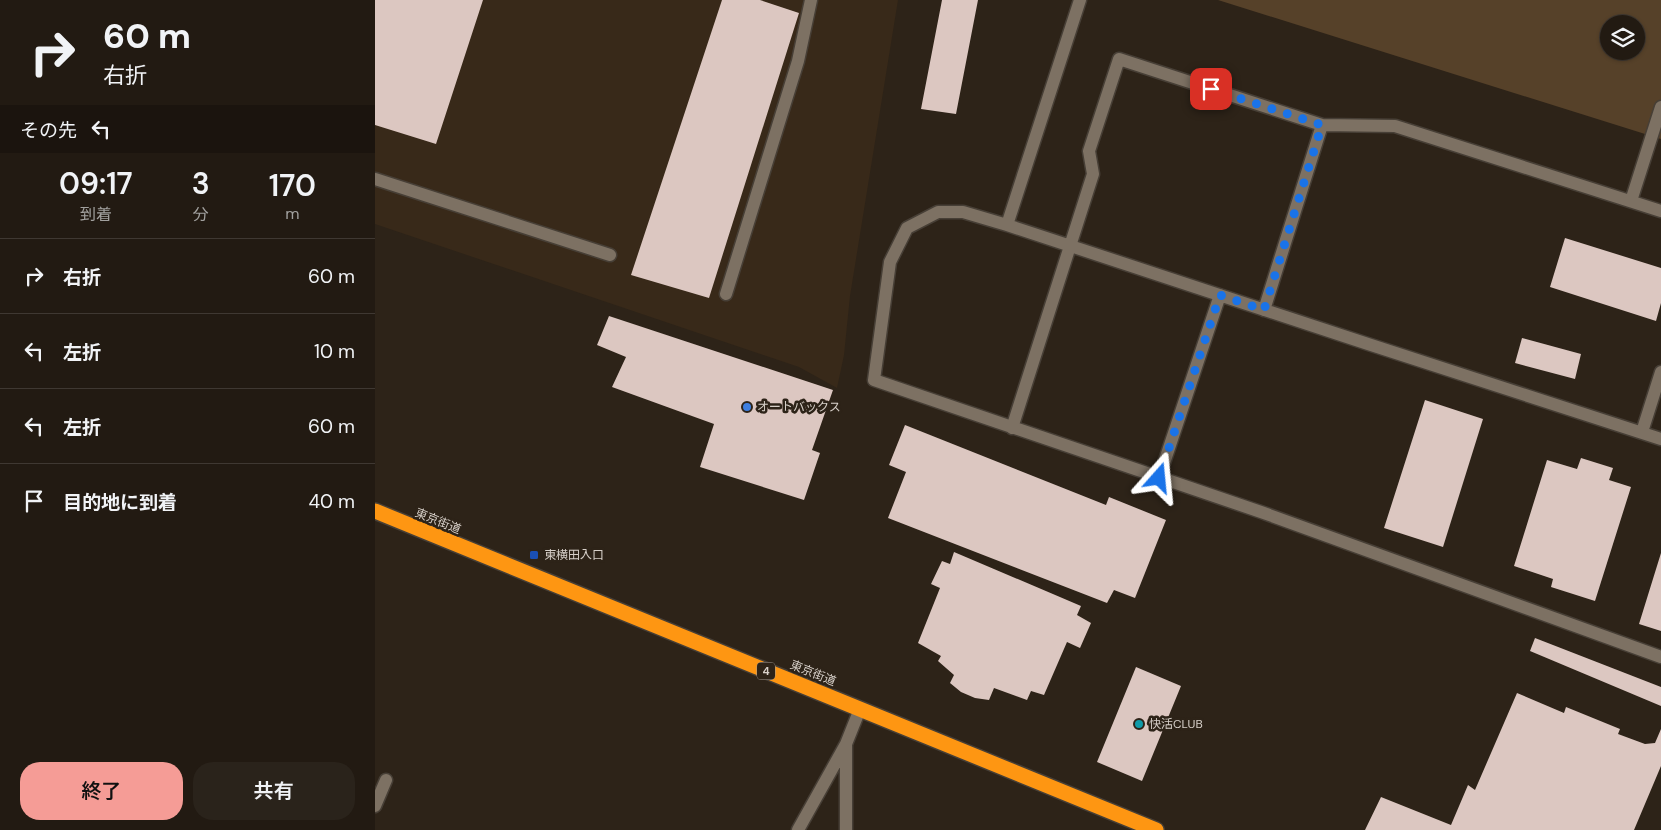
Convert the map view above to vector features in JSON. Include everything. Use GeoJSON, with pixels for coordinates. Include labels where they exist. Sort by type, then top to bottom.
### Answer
{"type":"FeatureCollection","features":[{"type":"Feature","properties":{"kind":"highway","name":"東京街道"},"geometry":{"type":"LineString","coordinates":[[375,511],[1156,830]]}},
{"type":"Feature","properties":{"kind":"street"},"geometry":{"type":"LineString","coordinates":[[726,294],[798,62],[811,0]]}},
{"type":"Feature","properties":{"kind":"street"},"geometry":{"type":"LineString","coordinates":[[1007,224],[1080,0]]}},
{"type":"Feature","properties":{"kind":"street"},"geometry":{"type":"LineString","coordinates":[[1012,428],[1093,174],[1089,151],[1119,59],[1322,125],[1395,126],[1661,211]]}},
{"type":"Feature","properties":{"kind":"street"},"geometry":{"type":"LineString","coordinates":[[1631,201],[1661,107]]}},
{"type":"Feature","properties":{"kind":"street"},"geometry":{"type":"LineString","coordinates":[[1264,310],[1322,125]]}},
{"type":"Feature","properties":{"kind":"street"},"geometry":{"type":"LineString","coordinates":[[375,179],[610,255]]}},
{"type":"Feature","properties":{"kind":"street"},"geometry":{"type":"LineString","coordinates":[[1661,439],[1007,224],[963,212],[938,212],[907,228],[889,262],[874,380],[1261,512],[1661,656]]}},
{"type":"Feature","properties":{"kind":"street"},"geometry":{"type":"LineString","coordinates":[[1159,478],[1220,295]]}},
{"type":"Feature","properties":{"kind":"street"},"geometry":{"type":"LineString","coordinates":[[1642,432],[1661,372]]}},
{"type":"Feature","properties":{"kind":"street"},"geometry":{"type":"LineString","coordinates":[[798,830],[846,744],[860,709]]}},
{"type":"Feature","properties":{"kind":"street"},"geometry":{"type":"LineString","coordinates":[[846,744],[846,830]]}},
{"type":"Feature","properties":{"kind":"street"},"geometry":{"type":"LineString","coordinates":[[375,806],[386,780]]}},
{"type":"Feature","properties":{"kind":"shaded area"},"geometry":{"type":"Polygon","coordinates":[[[375,0],[898,0],[850,296],[844,355],[837,388],[799,367],[375,224],[375,0]]]}},
{"type":"Feature","properties":{"kind":"shaded area"},"geometry":{"type":"Polygon","coordinates":[[[1218,0],[1661,0],[1661,139],[1218,0]]]}},
{"type":"Feature","properties":{"kind":"building"},"geometry":{"type":"Polygon","coordinates":[[[375,0],[483,0],[436,144],[375,125],[375,0]]]}},
{"type":"Feature","properties":{"kind":"building"},"geometry":{"type":"Polygon","coordinates":[[[722,0],[760,0],[799,13],[709,298],[631,275],[722,0]]]}},
{"type":"Feature","properties":{"kind":"building"},"geometry":{"type":"Polygon","coordinates":[[[942,0],[978,0],[956,114],[921,109],[942,0]]]}},
{"type":"Feature","properties":{"kind":"building"},"geometry":{"type":"Polygon","coordinates":[[[1565,238],[1661,268],[1661,303],[1656,321],[1550,287],[1565,238]]]}},
{"type":"Feature","properties":{"kind":"building","name":"オートバックス"},"geometry":{"type":"Polygon","coordinates":[[[609,316],[833,390],[812,450],[820,453],[804,500],[700,467],[714,424],[612,387],[626,357],[597,345],[609,316]]]}},
{"type":"Feature","properties":{"kind":"building"},"geometry":{"type":"Polygon","coordinates":[[[1522,338],[1581,354],[1575,379],[1515,363],[1522,338]]]}},
{"type":"Feature","properties":{"kind":"building"},"geometry":{"type":"Polygon","coordinates":[[[1425,400],[1483,419],[1443,547],[1384,528],[1425,400]]]}},
{"type":"Feature","properties":{"kind":"building"},"geometry":{"type":"Polygon","coordinates":[[[905,425],[1106,505],[1109,497],[1166,520],[1135,598],[1114,590],[1107,603],[888,518],[906,472],[889,465],[905,425]]]}},
{"type":"Feature","properties":{"kind":"building"},"geometry":{"type":"Polygon","coordinates":[[[1581,458],[1613,468],[1609,480],[1631,487],[1595,601],[1551,587],[1553,579],[1514,566],[1547,460],[1577,469],[1581,458]]]}},
{"type":"Feature","properties":{"kind":"building"},"geometry":{"type":"Polygon","coordinates":[[[954,552],[1081,606],[1077,615],[1091,623],[1080,648],[1067,642],[1044,695],[1031,691],[1027,700],[994,688],[989,700],[975,698],[961,692],[950,683],[954,675],[938,661],[941,656],[918,643],[940,588],[931,584],[942,561],[950,564],[954,552]]]}},
{"type":"Feature","properties":{"kind":"building"},"geometry":{"type":"Polygon","coordinates":[[[1661,553],[1661,631],[1639,624],[1661,553]]]}},
{"type":"Feature","properties":{"kind":"building"},"geometry":{"type":"Polygon","coordinates":[[[1535,638],[1661,687],[1661,706],[1530,651],[1535,638]]]}},
{"type":"Feature","properties":{"kind":"building","name":"快活CLUB"},"geometry":{"type":"Polygon","coordinates":[[[1136,667],[1181,686],[1142,781],[1097,762],[1136,667]]]}},
{"type":"Feature","properties":{"kind":"building"},"geometry":{"type":"Polygon","coordinates":[[[1517,693],[1564,713],[1566,707],[1620,729],[1618,734],[1645,744],[1655,743],[1661,729],[1661,766],[1634,830],[1365,830],[1381,797],[1451,825],[1468,785],[1475,790],[1517,693]]]}},
{"type":"Feature","properties":{"kind":"place","name":"オートバックス"},"geometry":{"type":"Point","coordinates":[747,407]}},
{"type":"Feature","properties":{"kind":"place","name":"東横田入口"},"geometry":{"type":"Point","coordinates":[534,555]}},
{"type":"Feature","properties":{"kind":"place","name":"快活CLUB"},"geometry":{"type":"Point","coordinates":[1139,724]}},
{"type":"Feature","properties":{"kind":"route"},"geometry":{"type":"LineString","coordinates":[[1159,478],[1220,295],[1264,310],[1322,125],[1211,89]]}}]}
